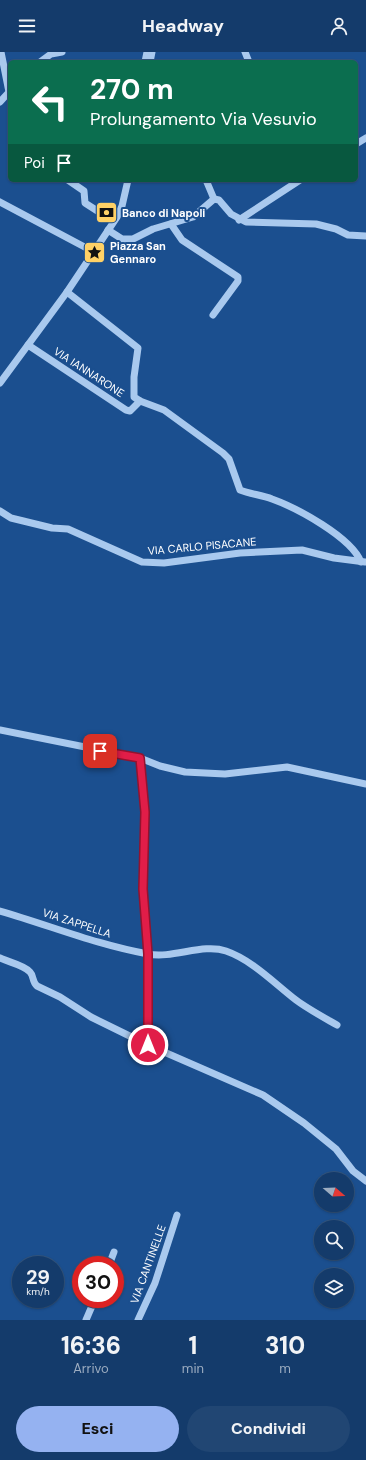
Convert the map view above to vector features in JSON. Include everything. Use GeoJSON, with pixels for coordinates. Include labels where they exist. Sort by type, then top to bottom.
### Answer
{"type":"FeatureCollection","features":[{"type":"Feature","properties":{"kind":"street"},"geometry":{"type":"LineString","coordinates":[[1,52],[8,83]]}},
{"type":"Feature","properties":{"kind":"street"},"geometry":{"type":"LineString","coordinates":[[43,60],[51,54],[62,52]]}},
{"type":"Feature","properties":{"kind":"street"},"geometry":{"type":"LineString","coordinates":[[147,52],[150,59]]}},
{"type":"Feature","properties":{"kind":"street"},"geometry":{"type":"LineString","coordinates":[[0,102],[8,94]]}},
{"type":"Feature","properties":{"kind":"street"},"geometry":{"type":"LineString","coordinates":[[71,182],[84,191],[85,203],[113,221]]}},
{"type":"Feature","properties":{"kind":"street"},"geometry":{"type":"LineString","coordinates":[[0,383],[67,292],[108,230],[122,206],[128,182]]}},
{"type":"Feature","properties":{"kind":"street"},"geometry":{"type":"LineString","coordinates":[[207,182],[214,199]]}},
{"type":"Feature","properties":{"kind":"street"},"geometry":{"type":"LineString","coordinates":[[239,220],[297,182]]}},
{"type":"Feature","properties":{"kind":"street"},"geometry":{"type":"LineString","coordinates":[[108,230],[122,239],[133,239],[153,229],[193,217],[214,199]]}},
{"type":"Feature","properties":{"kind":"street"},"geometry":{"type":"LineString","coordinates":[[214,199],[219,200],[231,214],[239,220],[246,222],[316,224],[336,229],[348,235],[366,236]]}},
{"type":"Feature","properties":{"kind":"street"},"geometry":{"type":"LineString","coordinates":[[0,202],[94,252]]}},
{"type":"Feature","properties":{"kind":"street"},"geometry":{"type":"LineString","coordinates":[[171,224],[182,240],[238,277],[238,282],[213,315]]}},
{"type":"Feature","properties":{"kind":"street"},"geometry":{"type":"LineString","coordinates":[[67,292],[138,348],[134,396],[140,401],[164,410],[224,453],[229,459],[240,490],[274,500],[320,524],[352,548],[364,562]]}},
{"type":"Feature","properties":{"kind":"street","name":"VIA IANNARONE"},"geometry":{"type":"LineString","coordinates":[[28,345],[126,410],[130,411],[140,401]]}},
{"type":"Feature","properties":{"kind":"street","name":"VIA CARLO PISACANE"},"geometry":{"type":"LineString","coordinates":[[0,512],[11,518],[52,528],[68,529],[142,562],[164,563],[240,553],[302,550],[334,558],[364,562]]}},
{"type":"Feature","properties":{"kind":"street"},"geometry":{"type":"LineString","coordinates":[[0,730],[140,758],[160,766],[185,772],[225,774],[287,767],[366,784]]}},
{"type":"Feature","properties":{"kind":"street"},"geometry":{"type":"LineString","coordinates":[[140,758],[145,812],[143,889],[148,954],[148,1045]]}},
{"type":"Feature","properties":{"kind":"street","name":"VIA ZAPPELLA"},"geometry":{"type":"LineString","coordinates":[[0,911],[88,939],[148,954],[162,956],[214,949],[226,951],[242,959],[297,1001],[337,1025]]}},
{"type":"Feature","properties":{"kind":"street"},"geometry":{"type":"LineString","coordinates":[[0,958],[27,970],[31,973],[34,984],[60,997],[91,1017],[148,1045],[263,1095],[304,1123],[336,1149],[353,1171],[366,1181]]}},
{"type":"Feature","properties":{"kind":"street","name":"VIA CANTINELLE"},"geometry":{"type":"LineString","coordinates":[[138,1320],[154,1283],[177,1215]]}},
{"type":"Feature","properties":{"kind":"street"},"geometry":{"type":"LineString","coordinates":[[112,1256],[114,1252]]}},
{"type":"Feature","properties":{"kind":"street"},"geometry":{"type":"LineString","coordinates":[[86,1320],[91,1308]]}},
{"type":"Feature","properties":{"kind":"place","name":"Banco di Napoli"},"geometry":{"type":"Point","coordinates":[107,213]}},
{"type":"Feature","properties":{"kind":"place","name":"Piazza San Gennaro"},"geometry":{"type":"Point","coordinates":[95,252]}},
{"type":"Feature","properties":{"kind":"route"},"geometry":{"type":"LineString","coordinates":[[100,751],[140,758],[145,812],[143,889],[148,954],[148,1045]]}}]}
